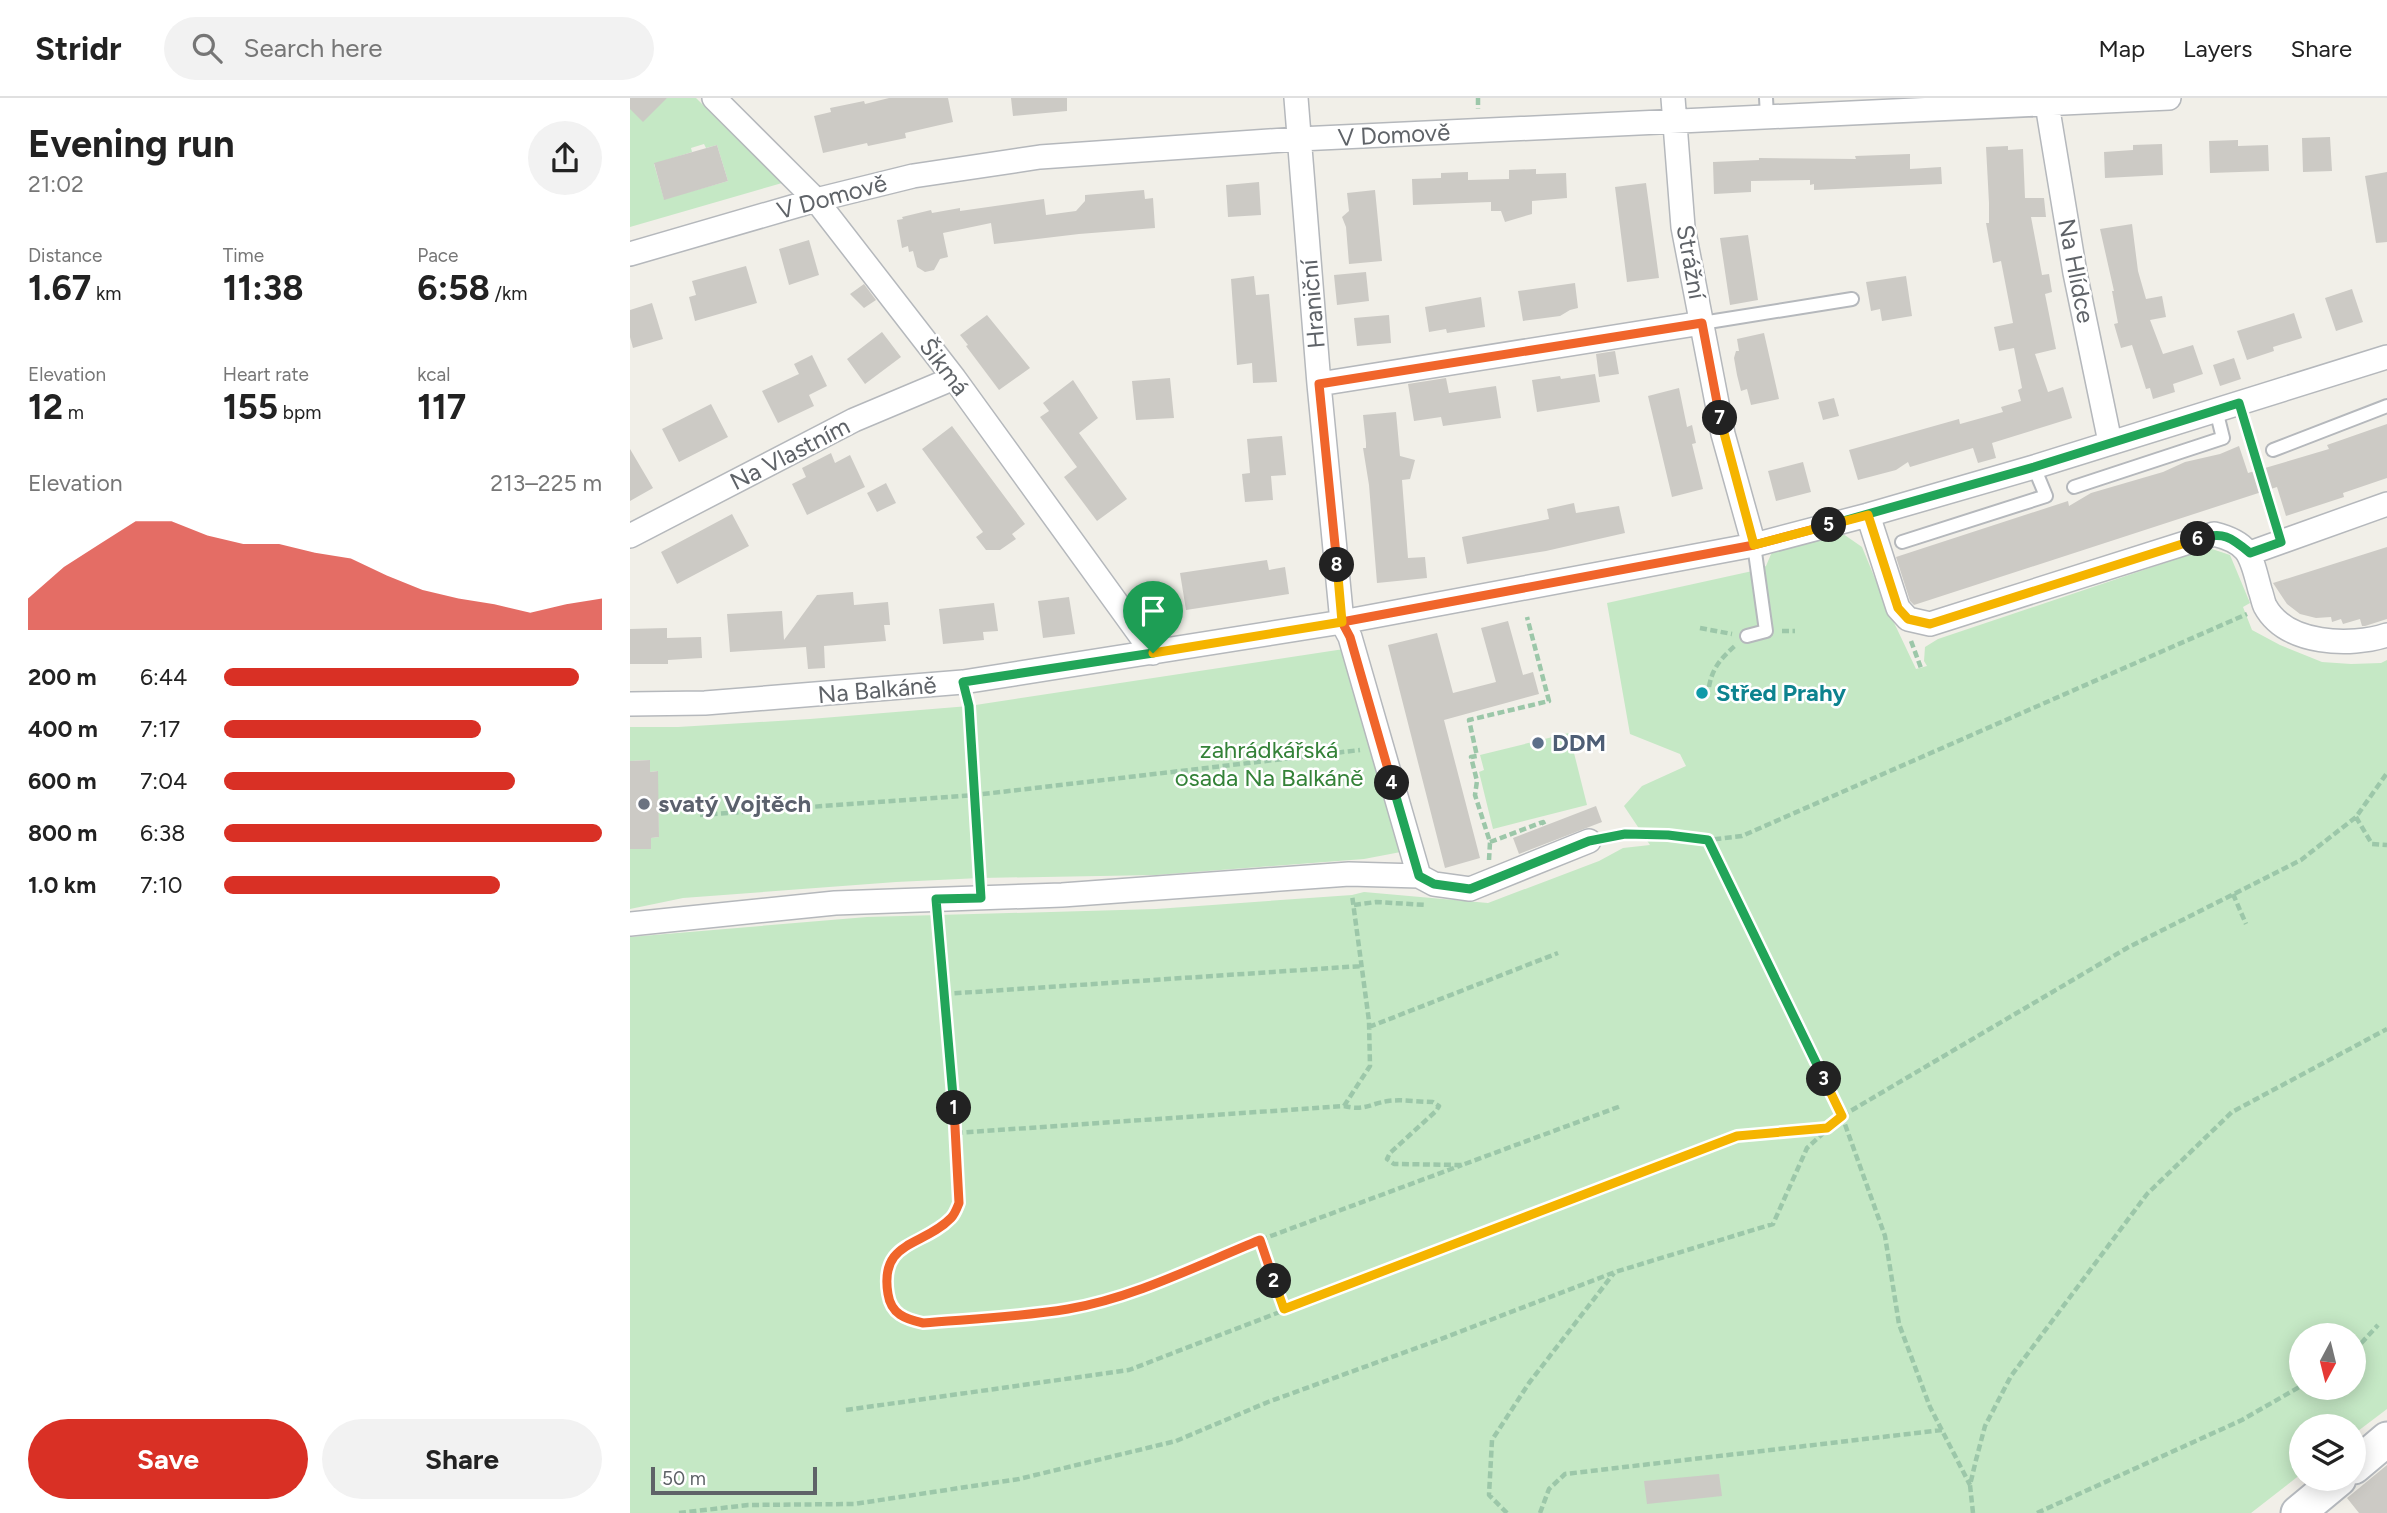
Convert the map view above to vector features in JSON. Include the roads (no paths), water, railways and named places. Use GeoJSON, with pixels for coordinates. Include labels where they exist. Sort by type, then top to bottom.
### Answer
{"type":"FeatureCollection","features":[{"type":"Feature","properties":{"kind":"main road"},"geometry":{"type":"LineString","coordinates":[[2366,1457],[2387,1439]]}},
{"type":"Feature","properties":{"kind":"main road"},"geometry":{"type":"LineString","coordinates":[[2298,1513],[2325,1491]]}},
{"type":"Feature","properties":{"kind":"street","name":"Šikmá"},"geometry":{"type":"LineString","coordinates":[[714,98],[816,200],[954,378],[1153,653]]}},
{"type":"Feature","properties":{"kind":"street","name":"Hraniční"},"geometry":{"type":"LineString","coordinates":[[1296,98],[1342,622],[1350,637],[1419,876]]}},
{"type":"Feature","properties":{"kind":"street","name":"Strážní"},"geometry":{"type":"LineString","coordinates":[[1673,98],[1683,227],[1723,434],[1754,545]]}},
{"type":"Feature","properties":{"kind":"street","name":"V Domově"},"geometry":{"type":"LineString","coordinates":[[630,254],[816,200],[913,176],[1040,158],[1299,139],[1675,121],[1767,107],[2169,98]]}},
{"type":"Feature","properties":{"kind":"street","name":"Na Hlídce"},"geometry":{"type":"LineString","coordinates":[[2046,100],[2075,273],[2110,443]]}},
{"type":"Feature","properties":{"kind":"street"},"geometry":{"type":"LineString","coordinates":[[1319,384],[1702,323]]}},
{"type":"Feature","properties":{"kind":"street","name":"Na Balkáně"},"geometry":{"type":"LineString","coordinates":[[630,704],[705,703],[963,682],[1342,622],[1754,545],[2034,467],[2387,357]]}},
{"type":"Feature","properties":{"kind":"street","name":"Na Vlastním"},"geometry":{"type":"LineString","coordinates":[[630,536],[854,420],[954,378]]}},
{"type":"Feature","properties":{"kind":"street"},"geometry":{"type":"LineString","coordinates":[[2250,553],[2387,504]]}},
{"type":"Feature","properties":{"kind":"street"},"geometry":{"type":"LineString","coordinates":[[1868,515],[1898,608],[1908,619],[1930,624],[2214,534],[2232,538],[2250,553],[2256,610],[2307,637],[2335,642],[2387,635]]}},
{"type":"Feature","properties":{"kind":"street"},"geometry":{"type":"LineString","coordinates":[[630,924],[835,904],[1062,895],[1349,874],[1419,876],[1434,884],[1470,889],[1589,841]]}},
{"type":"Feature","properties":{"kind":"lane"},"geometry":{"type":"LineString","coordinates":[[1702,323],[1852,299]]}},
{"type":"Feature","properties":{"kind":"lane"},"geometry":{"type":"LineString","coordinates":[[2273,450],[2387,406]]}},
{"type":"Feature","properties":{"kind":"lane"},"geometry":{"type":"LineString","coordinates":[[2074,486],[2223,438],[2216,410]]}},
{"type":"Feature","properties":{"kind":"lane"},"geometry":{"type":"LineString","coordinates":[[1902,542],[2046,496],[2034,467]]}},
{"type":"Feature","properties":{"kind":"lane"},"geometry":{"type":"LineString","coordinates":[[1747,636],[1766,631],[1754,545]]}},
{"type":"Feature","properties":{"kind":"place","name":"Střed Prahy"},"geometry":{"type":"Point","coordinates":[1702,693]}},
{"type":"Feature","properties":{"kind":"place","name":"DDM"},"geometry":{"type":"Point","coordinates":[1538,743]}},
{"type":"Feature","properties":{"kind":"place","name":"svatý Vojtěch"},"geometry":{"type":"Point","coordinates":[644,804]}},
{"type":"Feature","properties":{"kind":"park label","name":"zahrádkářská osada Na Balkáně"},"geometry":{"type":"Point","coordinates":[1269,764]}}]}
